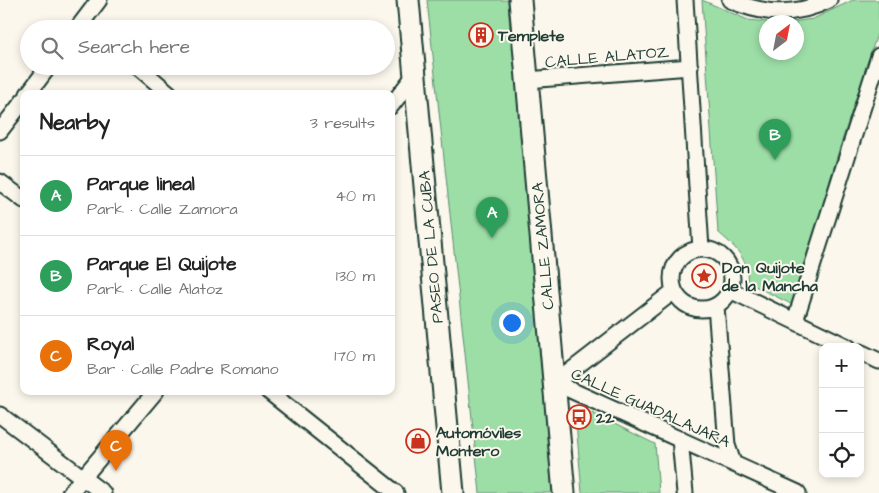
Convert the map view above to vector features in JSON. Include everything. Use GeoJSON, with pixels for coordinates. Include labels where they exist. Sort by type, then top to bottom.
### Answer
{"type":"FeatureCollection","features":[{"type":"Feature","properties":{"kind":"main road","name":"PASEO DE LA CUBA"},"geometry":{"type":"LineString","coordinates":[[408,0],[454,493]]}},
{"type":"Feature","properties":{"kind":"main road","name":"CALLE ZAMORA"},"geometry":{"type":"LineString","coordinates":[[520,0],[564,493]]}},
{"type":"Feature","properties":{"kind":"street"},"geometry":{"type":"LineString","coordinates":[[86,20],[98,0]]}},
{"type":"Feature","properties":{"kind":"street"},"geometry":{"type":"LineString","coordinates":[[685,0],[701,249]]}},
{"type":"Feature","properties":{"kind":"street"},"geometry":{"type":"LineString","coordinates":[[730,0],[749,8],[770,12],[794,12],[814,8],[829,0]]}},
{"type":"Feature","properties":{"kind":"street"},"geometry":{"type":"LineString","coordinates":[[795,321],[879,59]]}},
{"type":"Feature","properties":{"kind":"street","name":"CALLE ALATOZ"},"geometry":{"type":"LineString","coordinates":[[527,80],[690,67]]}},
{"type":"Feature","properties":{"kind":"street"},"geometry":{"type":"LineString","coordinates":[[31,90],[42,75]]}},
{"type":"Feature","properties":{"kind":"street"},"geometry":{"type":"LineString","coordinates":[[148,75],[165,90]]}},
{"type":"Feature","properties":{"kind":"street"},"geometry":{"type":"LineString","coordinates":[[395,101],[414,76]]}},
{"type":"Feature","properties":{"kind":"street"},"geometry":{"type":"LineString","coordinates":[[0,131],[20,105]]}},
{"type":"Feature","properties":{"kind":"street"},"geometry":{"type":"LineString","coordinates":[[0,182],[20,197]]}},
{"type":"Feature","properties":{"kind":"street"},"geometry":{"type":"LineString","coordinates":[[701,249],[716,253],[725,259],[731,274],[730,290],[716,306],[706,309],[687,305],[674,291],[672,272],[682,256],[701,249]]}},
{"type":"Feature","properties":{"kind":"street"},"geometry":{"type":"LineString","coordinates":[[730,290],[840,343]]}},
{"type":"Feature","properties":{"kind":"street","name":"CALLE GUADALAJARA"},"geometry":{"type":"LineString","coordinates":[[674,291],[555,383],[798,493]]}},
{"type":"Feature","properties":{"kind":"street","name":"CALLE GUADALAJARA"},"geometry":{"type":"LineString","coordinates":[[716,306],[726,446],[733,463]]}},
{"type":"Feature","properties":{"kind":"street"},"geometry":{"type":"LineString","coordinates":[[864,354],[879,362]]}},
{"type":"Feature","properties":{"kind":"street"},"geometry":{"type":"LineString","coordinates":[[70,493],[153,395]]}},
{"type":"Feature","properties":{"kind":"street"},"geometry":{"type":"LineString","coordinates":[[273,395],[396,493]]}},
{"type":"Feature","properties":{"kind":"street"},"geometry":{"type":"LineString","coordinates":[[0,415],[102,493]]}},
{"type":"Feature","properties":{"kind":"street"},"geometry":{"type":"LineString","coordinates":[[680,439],[685,493]]}},
{"type":"Feature","properties":{"kind":"green space"},"geometry":{"type":"Polygon","coordinates":[[[427,0],[508,0],[511,47],[514,46],[552,493],[480,493],[427,0]]]}},
{"type":"Feature","properties":{"kind":"green space"},"geometry":{"type":"Polygon","coordinates":[[[702,0],[748,20],[759,21],[759,60],[804,60],[804,20],[813,19],[853,0],[879,0],[879,28],[839,150],[793,305],[747,282],[746,266],[740,254],[718,232],[702,0]]]}},
{"type":"Feature","properties":{"kind":"green space"},"geometry":{"type":"Polygon","coordinates":[[[580,407],[655,444],[659,493],[582,493],[575,410],[580,407]]]}},
{"type":"Feature","properties":{"kind":"place","name":"Templete"},"geometry":{"type":"Point","coordinates":[481,35]}},
{"type":"Feature","properties":{"kind":"place","name":"Parque El Quijote"},"geometry":{"type":"Point","coordinates":[775,160]}},
{"type":"Feature","properties":{"kind":"place","name":"Parque lineal"},"geometry":{"type":"Point","coordinates":[492,238]}},
{"type":"Feature","properties":{"kind":"place","name":"Don Quijote de la Mancha"},"geometry":{"type":"Point","coordinates":[704,276]}},
{"type":"Feature","properties":{"kind":"place","name":"22"},"geometry":{"type":"Point","coordinates":[579,417]}},
{"type":"Feature","properties":{"kind":"place","name":"Automóviles Montero"},"geometry":{"type":"Point","coordinates":[418,441]}},
{"type":"Feature","properties":{"kind":"place","name":"Royal"},"geometry":{"type":"Point","coordinates":[116,471]}}]}
